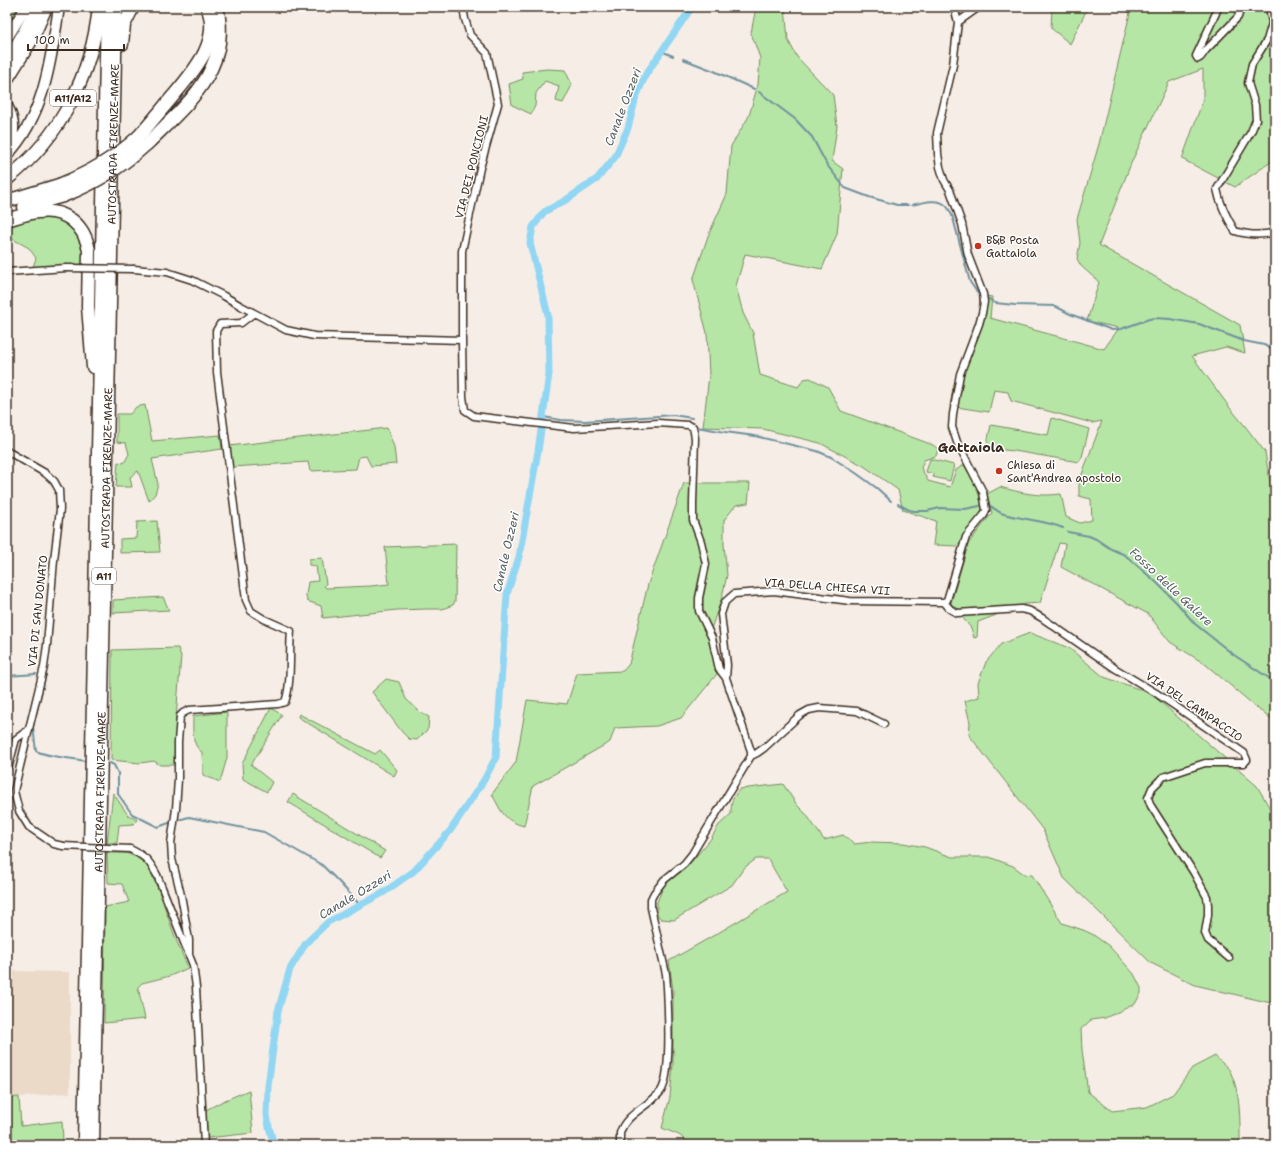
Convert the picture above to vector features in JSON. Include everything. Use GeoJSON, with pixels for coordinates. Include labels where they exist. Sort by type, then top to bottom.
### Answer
{"type":"FeatureCollection","features":[{"type":"Feature","properties":{"kind":"highway"},"geometry":{"type":"LineString","coordinates":[[7,79],[12,60],[37,7]]}},
{"type":"Feature","properties":{"kind":"highway"},"geometry":{"type":"LineString","coordinates":[[12,60],[38,26],[46,7]]}},
{"type":"Feature","properties":{"kind":"highway","name":"A11/A12"},"geometry":{"type":"LineString","coordinates":[[7,179],[24,164],[47,139],[71,103],[84,73],[90,53],[98,20],[99,7]]}},
{"type":"Feature","properties":{"kind":"highway","name":"AUTOSTRADA FIRENZE-MARE"},"geometry":{"type":"LineString","coordinates":[[84,1145],[106,7]]}},
{"type":"Feature","properties":{"kind":"highway","name":"AUTOSTRADA FIRENZE-MARE"},"geometry":{"type":"LineString","coordinates":[[93,1145],[116,7]]}},
{"type":"Feature","properties":{"kind":"highway"},"geometry":{"type":"LineString","coordinates":[[113,124],[120,84],[123,31],[132,7]]}},
{"type":"Feature","properties":{"kind":"highway"},"geometry":{"type":"LineString","coordinates":[[7,201],[61,190],[79,190],[109,174],[131,158],[154,120],[188,78],[206,51],[211,30],[211,19],[207,7]]}},
{"type":"Feature","properties":{"kind":"highway"},"geometry":{"type":"LineString","coordinates":[[143,140],[197,93],[209,75],[215,61],[220,34],[217,7]]}},
{"type":"Feature","properties":{"kind":"highway"},"geometry":{"type":"LineString","coordinates":[[7,211],[61,190]]}},
{"type":"Feature","properties":{"kind":"highway"},"geometry":{"type":"LineString","coordinates":[[7,220],[36,212],[55,212],[74,222],[85,236],[89,251],[88,307],[98,445]]}},
{"type":"Feature","properties":{"kind":"main road"},"geometry":{"type":"LineString","coordinates":[[7,38],[26,7]]}},
{"type":"Feature","properties":{"kind":"main road"},"geometry":{"type":"LineString","coordinates":[[7,155],[21,138],[39,103],[48,73],[60,7]]}},
{"type":"Feature","properties":{"kind":"main road"},"geometry":{"type":"LineString","coordinates":[[7,106],[12,118],[13,126],[11,141],[7,149]]}},
{"type":"Feature","properties":{"kind":"street","name":"VIA DEI PONCIONI"},"geometry":{"type":"LineString","coordinates":[[463,7],[470,35],[487,53],[498,104],[480,168],[462,251],[463,397],[465,410],[474,416],[574,428],[658,423],[688,425],[693,427],[695,438],[693,520],[701,542],[706,564],[699,598],[699,611],[712,638],[719,669],[726,678]]}},
{"type":"Feature","properties":{"kind":"street"},"geometry":{"type":"LineString","coordinates":[[944,602],[947,600],[966,537],[984,515],[986,510],[984,492],[957,442],[952,426],[960,374],[980,318],[984,302],[983,294],[968,255],[962,224],[950,190],[944,180],[938,154],[937,133],[953,65],[958,22],[954,7]]}},
{"type":"Feature","properties":{"kind":"street"},"geometry":{"type":"LineString","coordinates":[[958,22],[979,7]]}},
{"type":"Feature","properties":{"kind":"street"},"geometry":{"type":"LineString","coordinates":[[1218,7],[1196,56],[1198,59],[1238,17],[1241,7]]}},
{"type":"Feature","properties":{"kind":"street"},"geometry":{"type":"LineString","coordinates":[[1269,7],[1272,23],[1267,40],[1252,64],[1248,83],[1255,105],[1256,120],[1251,132],[1217,189],[1227,219],[1235,231],[1246,234],[1267,234],[1275,232]]}},
{"type":"Feature","properties":{"kind":"street"},"geometry":{"type":"LineString","coordinates":[[7,272],[66,268],[134,269],[167,272],[192,280],[286,330],[314,336],[462,340]]}},
{"type":"Feature","properties":{"kind":"street"},"geometry":{"type":"LineString","coordinates":[[204,1145],[196,987],[193,965],[189,955],[189,940],[181,895],[172,859],[171,843],[176,810],[180,716],[189,710],[278,704],[285,702],[288,694],[291,631],[264,619],[251,611],[246,600],[217,372],[216,331],[220,324],[242,323],[254,313]]}},
{"type":"Feature","properties":{"kind":"street","name":"VIA DI SAN DONATO"},"geometry":{"type":"LineString","coordinates":[[7,451],[45,473],[54,481],[59,490],[60,509],[44,666],[14,791],[19,811],[28,827],[54,844],[63,846],[130,849],[146,857],[157,875],[189,955]]}},
{"type":"Feature","properties":{"kind":"street","name":"VIA DELLA CHIESA VII"},"geometry":{"type":"LineString","coordinates":[[726,678],[727,665],[721,614],[725,602],[734,594],[774,591],[850,601],[944,602]]}},
{"type":"Feature","properties":{"kind":"street","name":"VIA DEL CAMPACCIO"},"geometry":{"type":"LineString","coordinates":[[944,602],[950,609],[957,613],[1021,609],[1030,611],[1116,669],[1156,693],[1244,753],[1247,760],[1244,763],[1205,763],[1163,777],[1152,788],[1148,798],[1151,806],[1194,873],[1207,897],[1208,915],[1205,933],[1208,940],[1229,958]]}},
{"type":"Feature","properties":{"kind":"street"},"geometry":{"type":"LineString","coordinates":[[726,678],[751,751],[751,756]]}},
{"type":"Feature","properties":{"kind":"street"},"geometry":{"type":"LineString","coordinates":[[620,1145],[620,1133],[625,1123],[661,1091],[667,1073],[667,987],[666,974],[651,908],[651,899],[654,893],[664,880],[684,864],[692,854],[751,756],[764,748],[800,715],[814,709],[830,708],[857,711],[884,724]]}},
{"type":"Feature","properties":{"kind":"street"},"geometry":{"type":"LineString","coordinates":[[7,766],[9,765],[16,739],[28,731]]}},
{"type":"Feature","properties":{"kind":"shaded area"},"geometry":{"type":"Polygon","coordinates":[[[7,971],[70,972],[70,1093],[7,1098],[7,971]]]}},
{"type":"Feature","properties":{"kind":"green space"},"geometry":{"type":"Polygon","coordinates":[[[7,7],[23,7],[7,32],[7,7]]]}},
{"type":"Feature","properties":{"kind":"green space"},"geometry":{"type":"Polygon","coordinates":[[[756,7],[785,7],[788,40],[797,57],[833,95],[837,126],[832,161],[843,169],[837,234],[822,269],[745,254],[736,286],[743,313],[753,333],[760,375],[798,387],[804,379],[810,378],[828,387],[841,411],[933,445],[938,449],[936,456],[924,460],[921,468],[928,481],[950,487],[956,470],[964,465],[976,485],[984,510],[957,546],[933,545],[936,521],[903,510],[898,490],[864,466],[820,443],[763,429],[703,427],[709,375],[707,333],[693,280],[708,236],[727,194],[731,146],[749,116],[758,84],[760,58],[751,33],[756,7]]]}},
{"type":"Feature","properties":{"kind":"green space"},"geometry":{"type":"Polygon","coordinates":[[[1052,7],[1088,7],[1070,44],[1051,28],[1052,7]]]}},
{"type":"Feature","properties":{"kind":"green space"},"geometry":{"type":"Polygon","coordinates":[[[1120,7],[1275,7],[1275,159],[1235,187],[1182,159],[1203,100],[1203,69],[1169,82],[1132,161],[1099,245],[1240,325],[1245,353],[1226,347],[1192,356],[1230,408],[1265,452],[1275,513],[1275,723],[1205,664],[1170,642],[1148,614],[1061,567],[1065,544],[1059,543],[1040,603],[1025,604],[978,622],[977,637],[974,638],[971,628],[951,603],[968,544],[992,513],[987,494],[1000,487],[1030,494],[1061,494],[1066,517],[1080,523],[1092,520],[1091,499],[1079,496],[1079,482],[1102,421],[1092,423],[1011,401],[1008,392],[994,390],[989,412],[950,406],[953,388],[980,310],[980,295],[992,297],[990,318],[1104,349],[1119,328],[1087,321],[1099,282],[1081,266],[1077,259],[1080,243],[1077,219],[1099,144],[1130,13],[1120,7]]]}},
{"type":"Feature","properties":{"kind":"green space"},"geometry":{"type":"Polygon","coordinates":[[[547,69],[565,70],[572,85],[563,103],[556,101],[559,86],[545,81],[536,93],[535,106],[531,114],[512,105],[509,84],[523,79],[522,72],[547,69]]]}},
{"type":"Feature","properties":{"kind":"green space"},"geometry":{"type":"Polygon","coordinates":[[[45,215],[70,222],[74,226],[80,235],[83,264],[33,267],[36,258],[29,248],[7,236],[7,225],[45,215]]]}},
{"type":"Feature","properties":{"kind":"green space"},"geometry":{"type":"Polygon","coordinates":[[[145,405],[152,441],[220,435],[222,449],[152,459],[158,484],[155,494],[149,501],[138,471],[130,477],[132,487],[116,487],[118,462],[124,463],[129,454],[126,443],[117,442],[117,414],[130,414],[136,407],[145,405]]]}},
{"type":"Feature","properties":{"kind":"green space"},"geometry":{"type":"Polygon","coordinates":[[[1052,418],[1089,429],[1082,457],[1079,462],[1014,451],[986,448],[991,425],[1048,435],[1052,418]]]}},
{"type":"Feature","properties":{"kind":"green space"},"geometry":{"type":"Polygon","coordinates":[[[387,428],[394,447],[396,464],[371,466],[366,456],[359,457],[356,469],[310,471],[308,462],[232,467],[229,446],[387,428]]]}},
{"type":"Feature","properties":{"kind":"green space"},"geometry":{"type":"Polygon","coordinates":[[[930,459],[954,465],[950,481],[933,477],[934,474],[926,472],[930,459]]]}},
{"type":"Feature","properties":{"kind":"green space"},"geometry":{"type":"Polygon","coordinates":[[[684,483],[750,483],[748,503],[736,505],[724,520],[724,545],[727,575],[722,597],[709,635],[717,674],[681,718],[657,726],[615,728],[610,742],[533,786],[524,826],[517,824],[507,818],[492,794],[516,762],[527,700],[567,704],[577,673],[623,671],[629,664],[648,584],[684,483]]]}},
{"type":"Feature","properties":{"kind":"green space"},"geometry":{"type":"Polygon","coordinates":[[[157,521],[160,552],[120,553],[120,539],[136,538],[137,522],[157,521]]]}},
{"type":"Feature","properties":{"kind":"green space"},"geometry":{"type":"Polygon","coordinates":[[[456,544],[455,601],[453,605],[442,609],[397,610],[323,618],[321,606],[307,601],[306,595],[308,582],[318,581],[316,566],[309,565],[309,559],[322,558],[326,584],[324,586],[326,588],[371,586],[389,584],[385,547],[456,544]]]}},
{"type":"Feature","properties":{"kind":"green space"},"geometry":{"type":"Polygon","coordinates":[[[163,597],[169,610],[113,613],[113,600],[163,597]]]}},
{"type":"Feature","properties":{"kind":"green space"},"geometry":{"type":"Polygon","coordinates":[[[1030,633],[1069,648],[1104,677],[1150,693],[1257,786],[1275,817],[1275,1004],[1195,985],[1151,963],[1064,878],[1043,830],[969,735],[970,723],[965,701],[979,697],[978,683],[986,662],[1001,644],[1030,633]]]}},
{"type":"Feature","properties":{"kind":"green space"},"geometry":{"type":"Polygon","coordinates":[[[178,648],[181,656],[176,718],[176,765],[160,765],[154,761],[140,763],[111,760],[112,650],[178,648]]]}},
{"type":"Feature","properties":{"kind":"green space"},"geometry":{"type":"Polygon","coordinates":[[[386,679],[399,682],[406,699],[421,713],[429,717],[428,729],[417,740],[409,739],[402,732],[372,692],[386,679]]]}},
{"type":"Feature","properties":{"kind":"green space"},"geometry":{"type":"Polygon","coordinates":[[[271,708],[282,715],[251,765],[272,782],[267,792],[243,779],[242,764],[271,708]]]}},
{"type":"Feature","properties":{"kind":"green space"},"geometry":{"type":"Polygon","coordinates":[[[227,712],[227,758],[220,782],[203,775],[202,752],[198,749],[193,736],[193,716],[227,712]]]}},
{"type":"Feature","properties":{"kind":"green space"},"geometry":{"type":"Polygon","coordinates":[[[299,714],[375,754],[380,750],[397,770],[394,776],[298,717],[299,714]]]}},
{"type":"Feature","properties":{"kind":"green space"},"geometry":{"type":"Polygon","coordinates":[[[783,784],[824,840],[843,835],[855,844],[871,842],[903,843],[925,847],[952,857],[989,857],[1013,866],[1024,874],[1032,875],[1062,923],[1092,934],[1109,946],[1134,974],[1141,988],[1141,993],[1135,1004],[1105,1018],[1091,1020],[1081,1029],[1082,1050],[1088,1092],[1112,1111],[1147,1107],[1173,1094],[1192,1068],[1215,1056],[1227,1067],[1234,1080],[1239,1107],[1240,1145],[691,1145],[679,1135],[662,1128],[670,1097],[673,1065],[673,990],[669,961],[787,892],[768,859],[756,859],[744,868],[732,885],[674,920],[661,919],[657,914],[657,902],[664,885],[686,868],[710,840],[719,825],[731,814],[732,800],[740,789],[783,784]]]}},
{"type":"Feature","properties":{"kind":"green space"},"geometry":{"type":"Polygon","coordinates":[[[113,793],[128,815],[137,820],[133,824],[119,825],[117,843],[107,843],[113,793]]]}},
{"type":"Feature","properties":{"kind":"green space"},"geometry":{"type":"Polygon","coordinates":[[[293,794],[385,851],[380,858],[288,802],[293,794]]]}},
{"type":"Feature","properties":{"kind":"green space"},"geometry":{"type":"Polygon","coordinates":[[[107,853],[126,853],[136,857],[147,865],[159,891],[175,937],[188,968],[170,976],[142,983],[138,987],[145,1019],[104,1023],[105,907],[129,902],[122,884],[108,883],[107,853]]]}},
{"type":"Feature","properties":{"kind":"green space"},"geometry":{"type":"Polygon","coordinates":[[[249,1090],[253,1133],[207,1138],[206,1110],[249,1090]]]}},
{"type":"Feature","properties":{"kind":"green space"},"geometry":{"type":"Polygon","coordinates":[[[19,1097],[21,1126],[62,1121],[63,1141],[44,1145],[7,1145],[7,1098],[19,1097]]]}},
{"type":"Feature","properties":{"kind":"waterway","name":"Canale Ozzeri"},"geometry":{"type":"LineString","coordinates":[[274,1145],[267,1115],[268,1086],[278,1011],[290,969],[306,943],[328,922],[383,893],[414,871],[450,831],[484,780],[496,757],[507,594],[519,557],[538,451],[549,374],[548,315],[530,243],[533,227],[544,212],[566,200],[597,179],[615,157],[628,128],[636,97],[646,74],[692,7]]}},
{"type":"Feature","properties":{"kind":"waterway"},"geometry":{"type":"LineString","coordinates":[[661,51],[673,56]]}},
{"type":"Feature","properties":{"kind":"waterway"},"geometry":{"type":"LineString","coordinates":[[683,59],[754,89]]}},
{"type":"Feature","properties":{"kind":"waterway"},"geometry":{"type":"LineString","coordinates":[[759,92],[795,119],[812,137],[827,165],[845,188],[897,205],[908,205]]}},
{"type":"Feature","properties":{"kind":"waterway"},"geometry":{"type":"LineString","coordinates":[[912,205],[937,201],[949,208],[970,282],[979,295]]}},
{"type":"Feature","properties":{"kind":"waterway"},"geometry":{"type":"LineString","coordinates":[[989,299],[995,303],[1055,306],[1070,314],[1112,330],[1121,329],[1155,318],[1199,324],[1244,341],[1264,345],[1275,351]]}},
{"type":"Feature","properties":{"kind":"waterway"},"geometry":{"type":"LineString","coordinates":[[1270,348],[1275,346]]}},
{"type":"Feature","properties":{"kind":"waterway","name":"Fosso delle Galere"},"geometry":{"type":"LineString","coordinates":[[543,417],[561,420],[585,421],[673,415],[692,418]]}},
{"type":"Feature","properties":{"kind":"waterway","name":"Fosso delle Galere"},"geometry":{"type":"LineString","coordinates":[[697,427],[755,436],[817,451],[831,457],[856,473],[878,489],[891,501]]}},
{"type":"Feature","properties":{"kind":"waterway","name":"Fosso delle Galere"},"geometry":{"type":"LineString","coordinates":[[898,504],[914,511],[927,511],[940,508],[965,509],[980,506]]}},
{"type":"Feature","properties":{"kind":"waterway","name":"Fosso delle Galere"},"geometry":{"type":"LineString","coordinates":[[988,505],[1002,513],[1019,518],[1049,523],[1063,528]]}},
{"type":"Feature","properties":{"kind":"waterway","name":"Fosso delle Galere"},"geometry":{"type":"LineString","coordinates":[[1068,532],[1089,536],[1111,549],[1125,555],[1156,582],[1195,624],[1234,655],[1275,682]]}},
{"type":"Feature","properties":{"kind":"waterway"},"geometry":{"type":"LineString","coordinates":[[7,676],[36,674]]}},
{"type":"Feature","properties":{"kind":"waterway"},"geometry":{"type":"LineString","coordinates":[[46,674],[33,727],[36,751],[54,756],[85,761]]}},
{"type":"Feature","properties":{"kind":"waterway"},"geometry":{"type":"LineString","coordinates":[[110,763],[114,765],[118,773],[118,794],[132,814],[158,827],[169,823]]}},
{"type":"Feature","properties":{"kind":"waterway"},"geometry":{"type":"LineString","coordinates":[[178,820],[189,817],[264,832],[322,865],[360,905]]}},
{"type":"Feature","properties":{"kind":"place","name":"B&B Posta Gattaiola"},"geometry":{"type":"Point","coordinates":[978,246]}},
{"type":"Feature","properties":{"kind":"place","name":"Chiesa di Sant'Andrea apostolo"},"geometry":{"type":"Point","coordinates":[999,471]}},
{"type":"Feature","properties":{"kind":"district","name":"Gattaiola"},"geometry":{"type":"Point","coordinates":[971,447]}}]}
